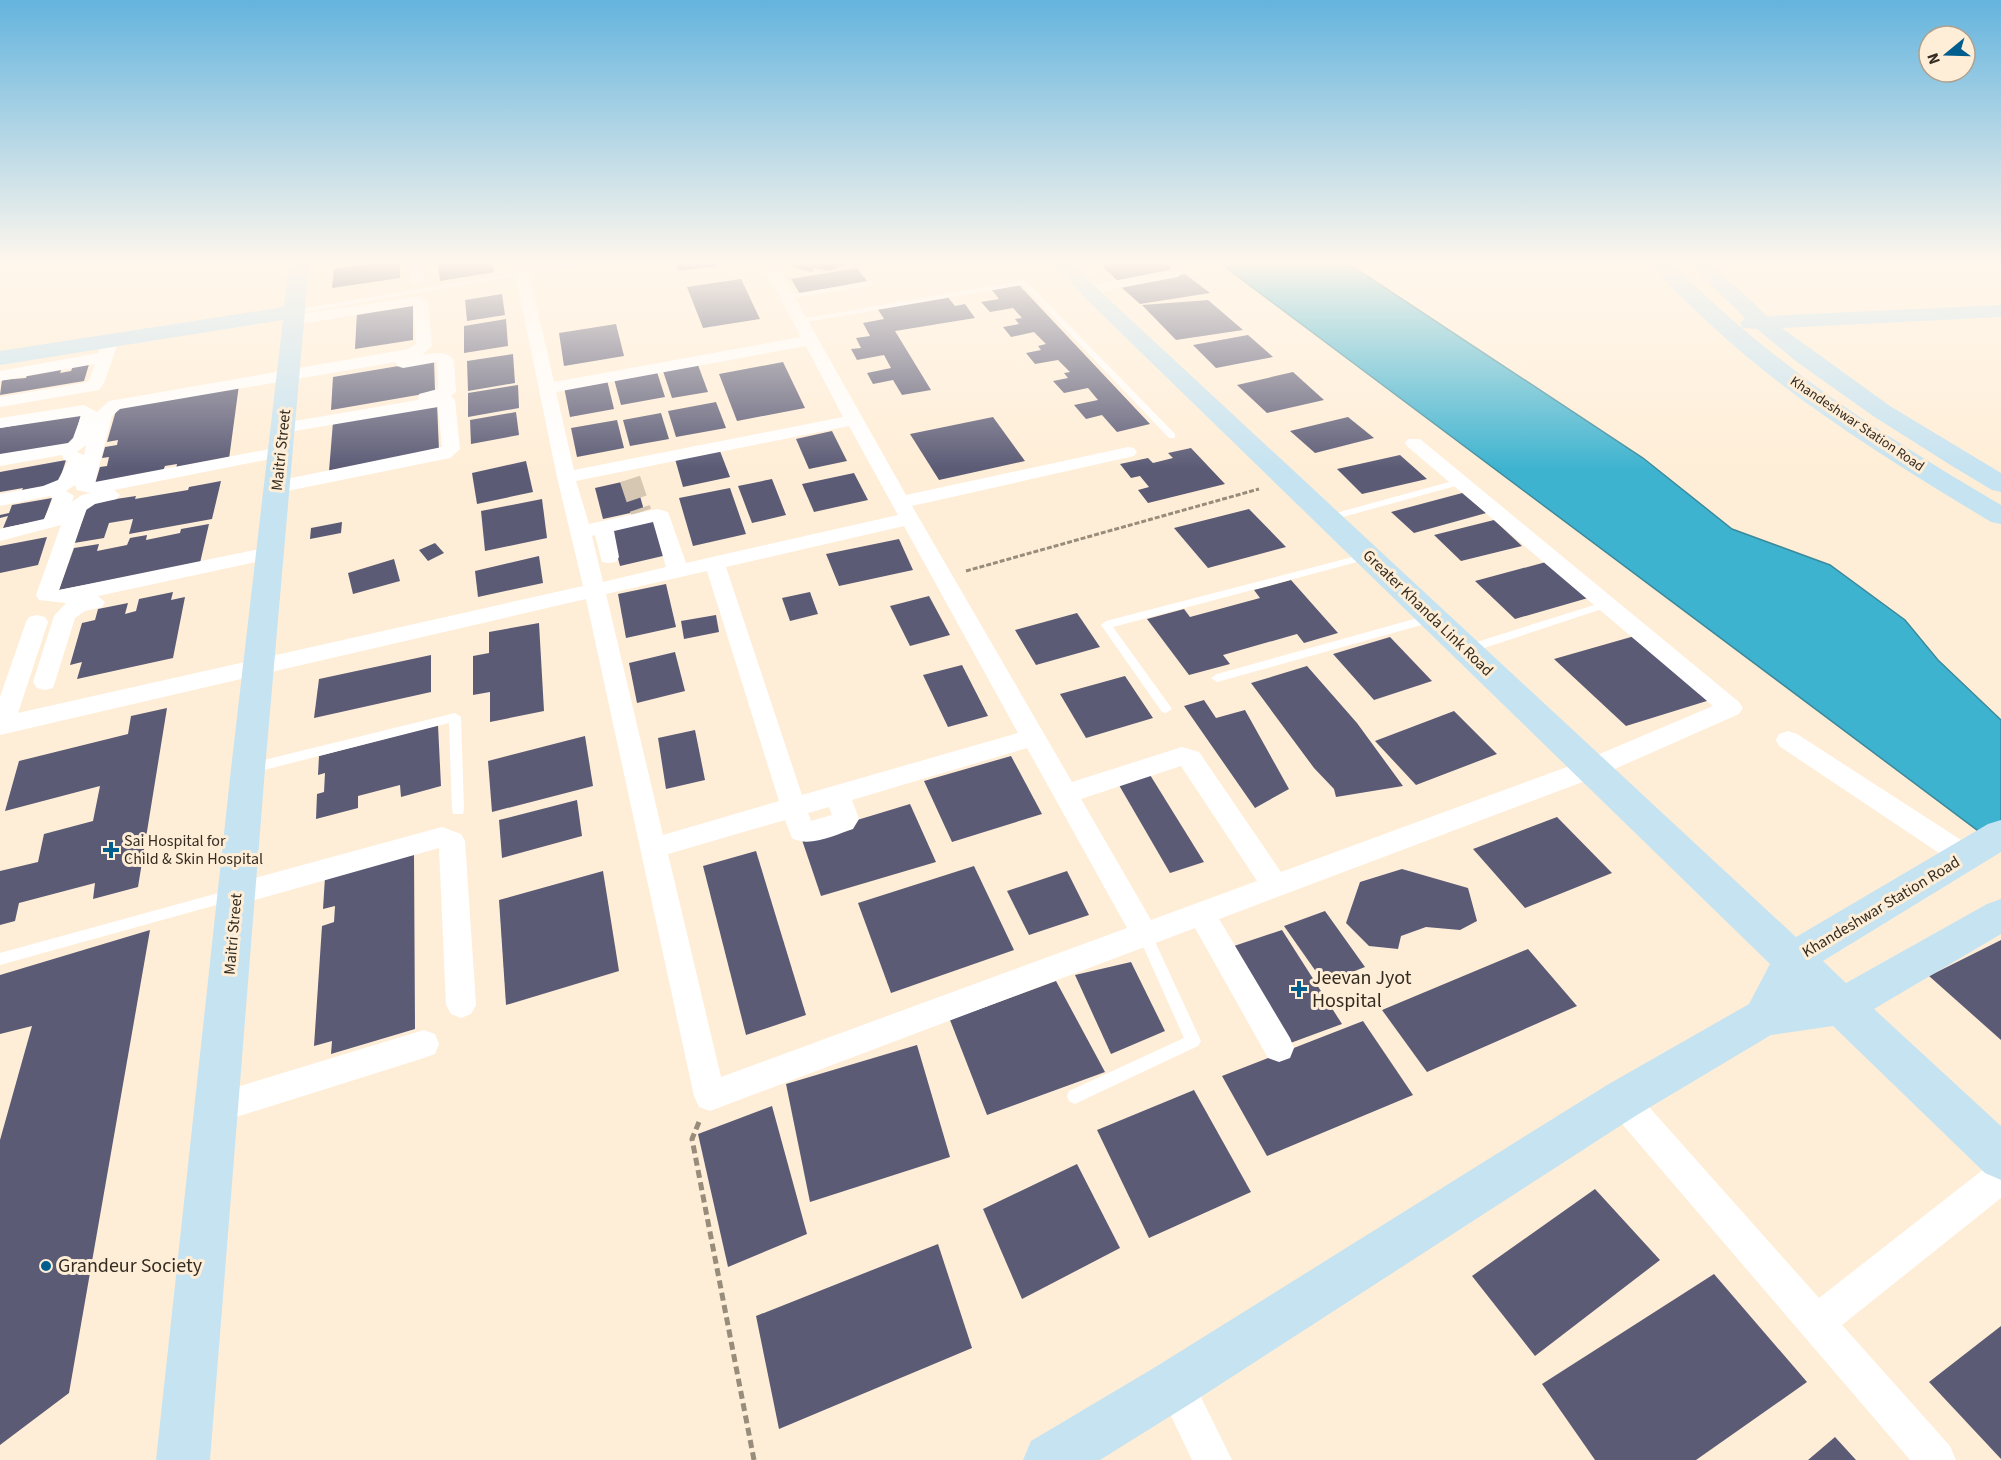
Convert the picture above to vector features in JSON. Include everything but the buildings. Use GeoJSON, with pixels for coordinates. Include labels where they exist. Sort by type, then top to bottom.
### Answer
{"type":"FeatureCollection","features":[{"type":"Feature","properties":{"kind":"street"},"geometry":{"type":"LineString","coordinates":[[0,376],[108,349],[203,332]]}},
{"type":"Feature","properties":{"kind":"street","name":"Maitri Street"},"geometry":{"type":"LineString","coordinates":[[183,1460],[248,769],[292,332]]}},
{"type":"Feature","properties":{"kind":"street"},"geometry":{"type":"LineString","coordinates":[[288,379],[414,352],[424,346],[423,332]]}},
{"type":"Feature","properties":{"kind":"street"},"geometry":{"type":"LineString","coordinates":[[535,332],[566,477],[588,529],[609,557]]}},
{"type":"Feature","properties":{"kind":"street"},"geometry":{"type":"LineString","coordinates":[[548,387],[801,332]]}},
{"type":"Feature","properties":{"kind":"street"},"geometry":{"type":"LineString","coordinates":[[807,332],[1145,935]]}},
{"type":"Feature","properties":{"kind":"street","name":"Greater Khanda Link Road"},"geometry":{"type":"LineString","coordinates":[[1137,332],[1289,481],[1793,959],[2000,1159]]}},
{"type":"Feature","properties":{"kind":"street","name":"Khandeshwar Station Road"},"geometry":{"type":"LineString","coordinates":[[1732,332],[1847,419],[2001,516]]}},
{"type":"Feature","properties":{"kind":"street","name":"Khandeshwar Station Road"},"geometry":{"type":"LineString","coordinates":[[1774,332],[1877,407],[2001,484]]}},
{"type":"Feature","properties":{"kind":"street"},"geometry":{"type":"LineString","coordinates":[[1894,337],[1981,332]]}},
{"type":"Feature","properties":{"kind":"street"},"geometry":{"type":"LineString","coordinates":[[1748,346],[1823,341]]}},
{"type":"Feature","properties":{"kind":"street"},"geometry":{"type":"LineString","coordinates":[[0,358],[108,349]]}},
{"type":"Feature","properties":{"kind":"street"},"geometry":{"type":"LineString","coordinates":[[0,402],[93,386],[96,384],[108,349]]}},
{"type":"Feature","properties":{"kind":"street"},"geometry":{"type":"LineString","coordinates":[[439,357],[446,360],[448,389],[444,395],[281,450],[97,488],[84,486],[104,414],[111,408],[288,379],[439,357]]}},
{"type":"Feature","properties":{"kind":"street"},"geometry":{"type":"LineString","coordinates":[[270,559],[62,597],[47,595],[70,525],[81,502],[281,450],[446,400],[451,449],[444,454],[281,450]]}},
{"type":"Feature","properties":{"kind":"street"},"geometry":{"type":"LineString","coordinates":[[0,423],[84,410],[90,415],[81,440],[74,447],[0,460]]}},
{"type":"Feature","properties":{"kind":"street"},"geometry":{"type":"LineString","coordinates":[[566,477],[628,472],[854,420]]}},
{"type":"Feature","properties":{"kind":"street"},"geometry":{"type":"LineString","coordinates":[[588,529],[595,591],[710,1096],[1592,768],[1731,708],[1414,443]]}},
{"type":"Feature","properties":{"kind":"street"},"geometry":{"type":"LineString","coordinates":[[1,726],[678,572],[1128,452]]}},
{"type":"Feature","properties":{"kind":"street"},"geometry":{"type":"LineString","coordinates":[[0,468],[62,456],[76,457],[77,460],[66,484],[48,491],[0,500]]}},
{"type":"Feature","properties":{"kind":"street"},"geometry":{"type":"LineString","coordinates":[[0,505],[52,495],[64,496],[56,519],[51,523],[0,535]]}},
{"type":"Feature","properties":{"kind":"street"},"geometry":{"type":"LineString","coordinates":[[588,529],[641,512]]}},
{"type":"Feature","properties":{"kind":"street"},"geometry":{"type":"LineString","coordinates":[[588,529],[661,516],[678,572]]}},
{"type":"Feature","properties":{"kind":"street"},"geometry":{"type":"LineString","coordinates":[[0,540],[54,531],[57,534],[45,567]]}},
{"type":"Feature","properties":{"kind":"street"},"geometry":{"type":"LineString","coordinates":[[45,682],[65,616],[69,610],[79,605],[270,559]]}},
{"type":"Feature","properties":{"kind":"street"},"geometry":{"type":"LineString","coordinates":[[715,563],[801,831],[804,833],[844,822],[846,819],[838,795],[1034,737]]}},
{"type":"Feature","properties":{"kind":"street"},"geometry":{"type":"LineString","coordinates":[[1,726],[38,622]]}},
{"type":"Feature","properties":{"kind":"street"},"geometry":{"type":"LineString","coordinates":[[1788,740],[1980,848]]}},
{"type":"Feature","properties":{"kind":"street"},"geometry":{"type":"LineString","coordinates":[[1066,794],[1182,756],[1190,759],[1276,886]]}},
{"type":"Feature","properties":{"kind":"street"},"geometry":{"type":"LineString","coordinates":[[654,848],[795,807]]}},
{"type":"Feature","properties":{"kind":"street"},"geometry":{"type":"LineString","coordinates":[[237,894],[442,837],[452,841],[461,1005]]}},
{"type":"Feature","properties":{"kind":"street","name":"Khandeshwar Station Road"},"geometry":{"type":"LineString","coordinates":[[1764,1017],[1793,959],[1980,848]]}},
{"type":"Feature","properties":{"kind":"street"},"geometry":{"type":"LineString","coordinates":[[1202,914],[1279,1048]]}},
{"type":"Feature","properties":{"kind":"street"},"geometry":{"type":"LineString","coordinates":[[1050,1460],[1175,1384],[1622,1100],[1764,1017],[1842,1006],[2001,915]]}},
{"type":"Feature","properties":{"kind":"street"},"geometry":{"type":"LineString","coordinates":[[217,1108],[424,1044]]}},
{"type":"Feature","properties":{"kind":"street"},"geometry":{"type":"LineString","coordinates":[[1622,1100],[1935,1460]]}},
{"type":"Feature","properties":{"kind":"street"},"geometry":{"type":"LineString","coordinates":[[1816,1323],[2000,1159]]}},
{"type":"Feature","properties":{"kind":"street"},"geometry":{"type":"LineString","coordinates":[[1175,1384],[1212,1460]]}},
{"type":"Feature","properties":{"kind":"lane"},"geometry":{"type":"LineString","coordinates":[[1073,332],[1172,436]]}},
{"type":"Feature","properties":{"kind":"lane"},"geometry":{"type":"LineString","coordinates":[[1328,518],[1460,482]]}},
{"type":"Feature","properties":{"kind":"lane"},"geometry":{"type":"LineString","coordinates":[[1166,708],[1106,625],[1368,556]]}},
{"type":"Feature","properties":{"kind":"lane"},"geometry":{"type":"LineString","coordinates":[[1467,650],[1607,604]]}},
{"type":"Feature","properties":{"kind":"lane"},"geometry":{"type":"LineString","coordinates":[[1216,678],[1433,618]]}},
{"type":"Feature","properties":{"kind":"lane"},"geometry":{"type":"LineString","coordinates":[[248,769],[455,717],[458,810]]}},
{"type":"Feature","properties":{"kind":"lane"},"geometry":{"type":"LineString","coordinates":[[0,959],[237,894]]}},
{"type":"Feature","properties":{"kind":"lane"},"geometry":{"type":"LineString","coordinates":[[1075,1096],[1193,1041],[1145,935]]}},
{"type":"Feature","properties":{"kind":"path"},"geometry":{"type":"LineString","coordinates":[[944,577],[1289,481]]}},
{"type":"Feature","properties":{"kind":"path"},"geometry":{"type":"LineString","coordinates":[[710,1096],[692,1139],[754,1460]]}},
{"type":"Feature","properties":{"kind":"water"},"geometry":{"type":"Polygon","coordinates":[[[1312,332],[1452,332],[1643,458],[1732,529],[1830,565],[1905,620],[1938,660],[2001,720],[2001,848],[1312,332]]]}},
{"type":"Feature","properties":{"kind":"tunnel"},"geometry":{"type":"LineString","coordinates":[[630,479],[641,512]]}},
{"type":"Feature","properties":{"kind":"place","name":"Sai Hospital for Child & Skin Hospital"},"geometry":{"type":"Point","coordinates":[111,850]}},
{"type":"Feature","properties":{"kind":"place","name":"Jeevan Jyot Hospital"},"geometry":{"type":"Point","coordinates":[1299,989]}},
{"type":"Feature","properties":{"kind":"place","name":"Grandeur Society"},"geometry":{"type":"Point","coordinates":[46,1266]}}]}
